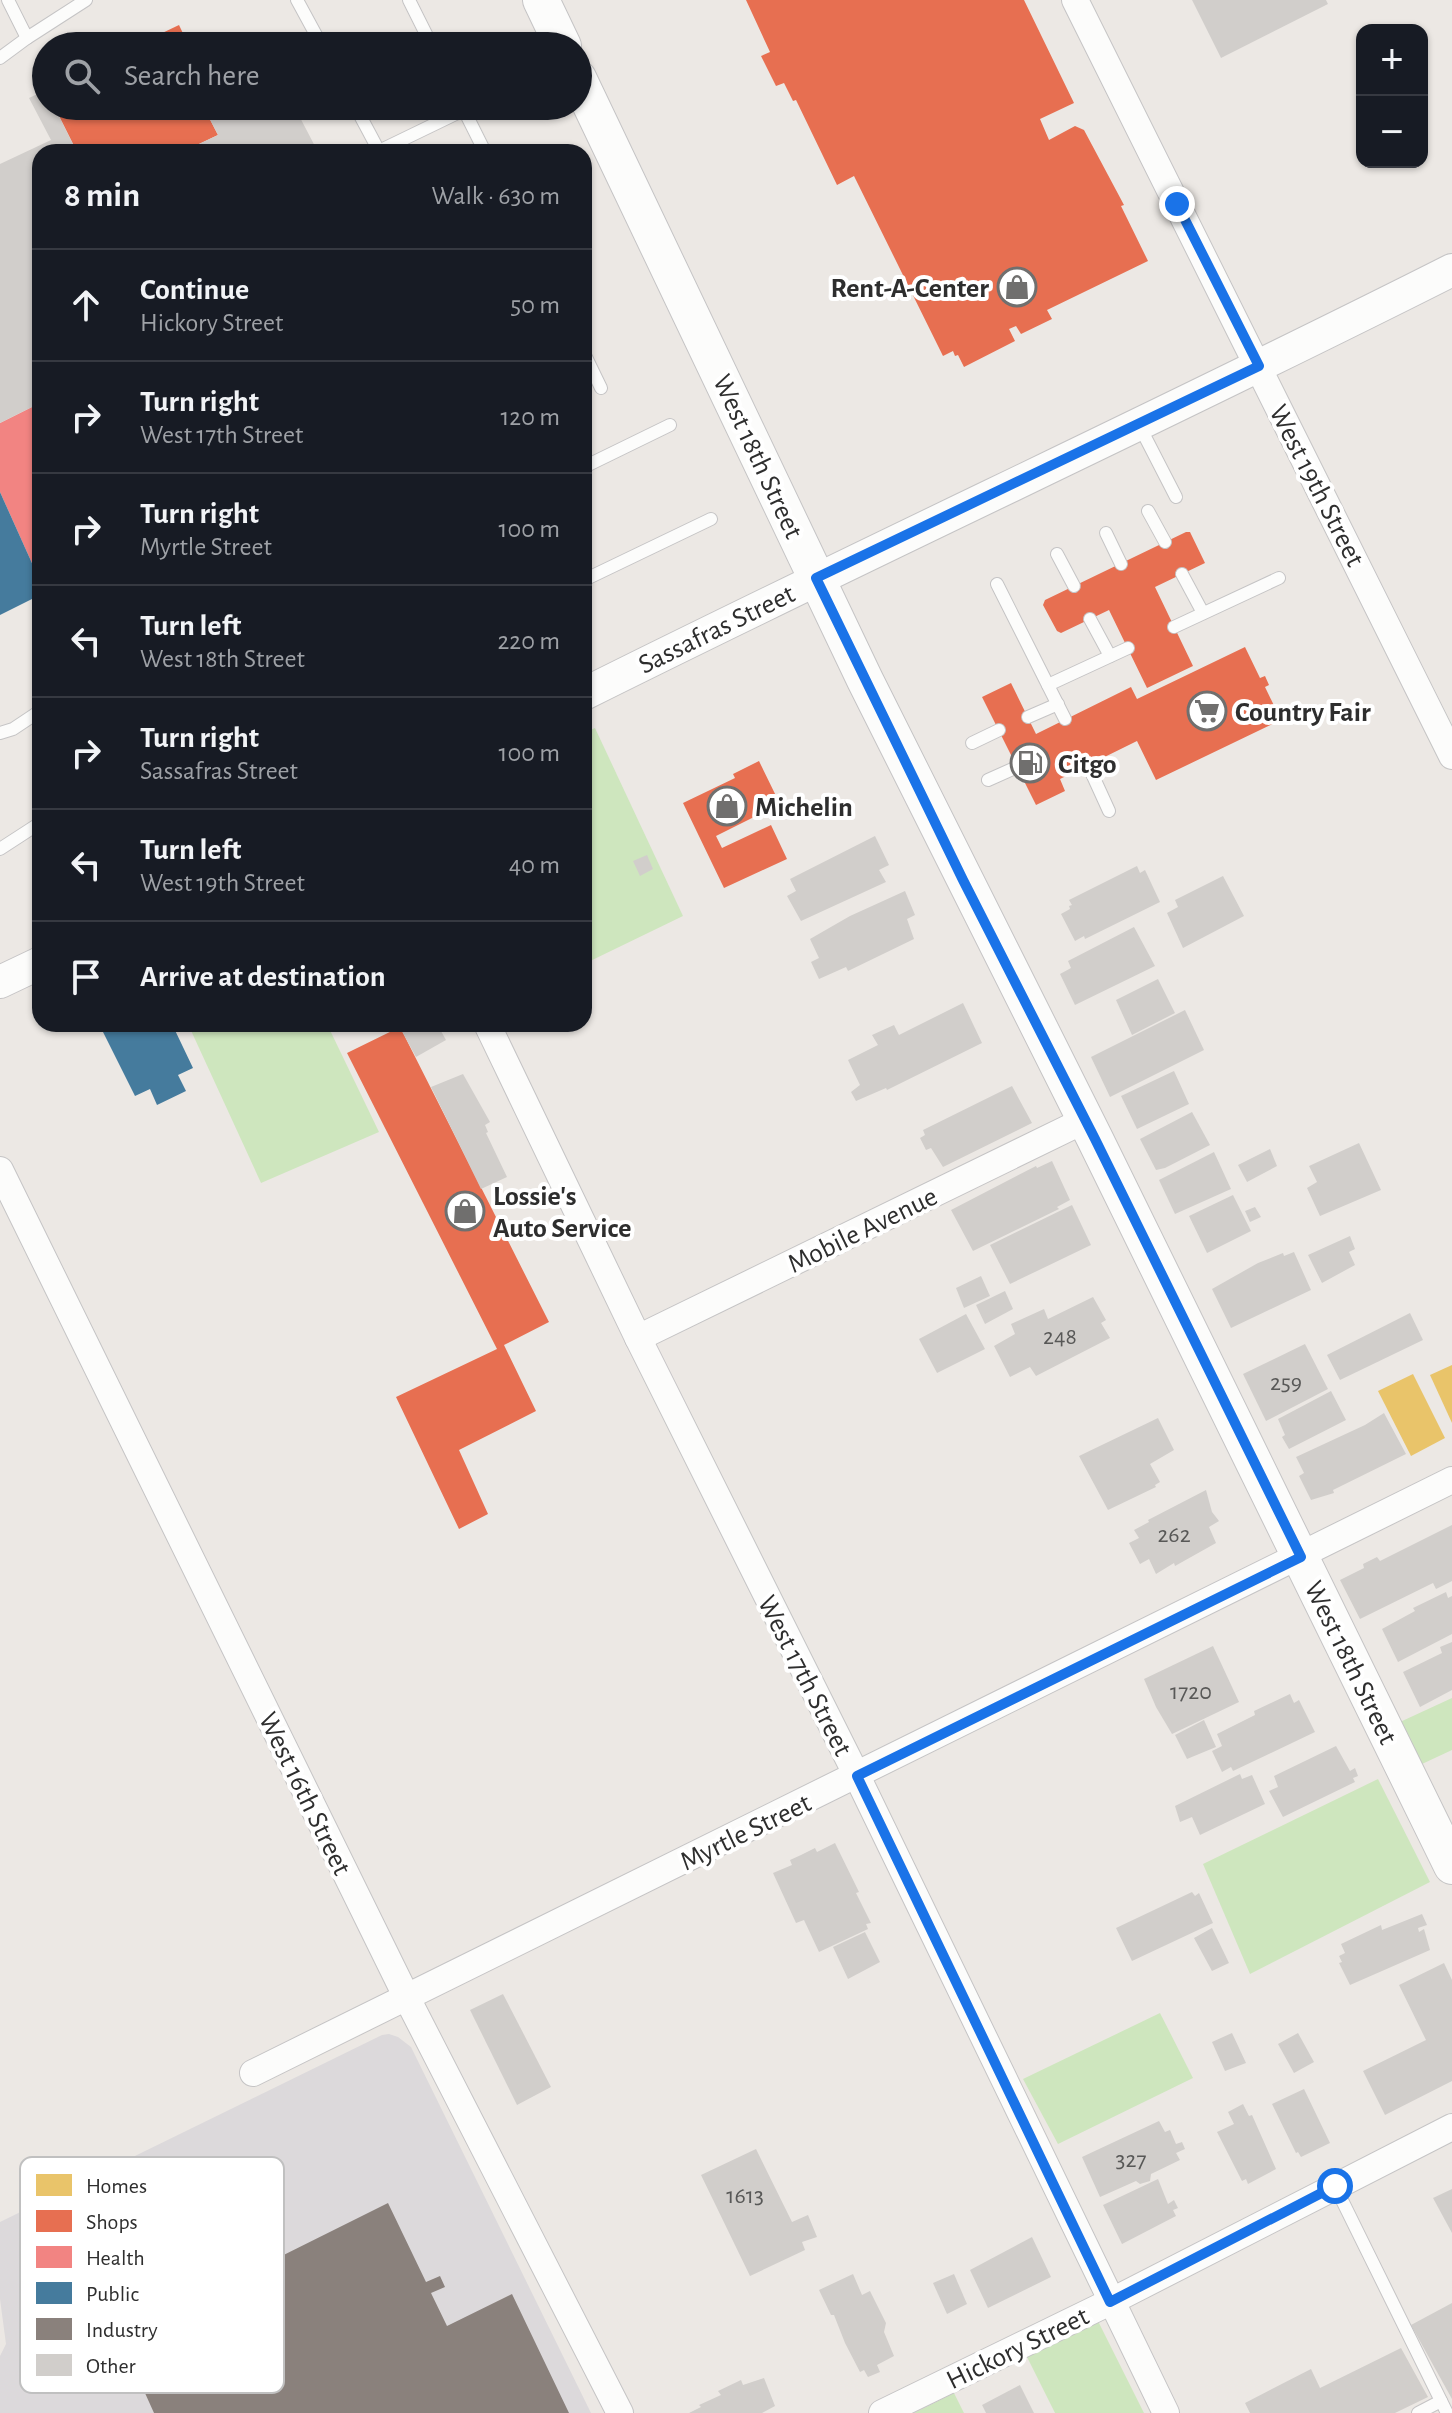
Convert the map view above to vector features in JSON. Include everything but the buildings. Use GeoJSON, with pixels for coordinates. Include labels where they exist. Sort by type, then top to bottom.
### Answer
{"type":"FeatureCollection","features":[{"type":"Feature","properties":{"kind":"main road"},"geometry":{"type":"LineString","coordinates":[[541,0],[556,32]]}},
{"type":"Feature","properties":{"kind":"main road","name":"West 18th Street"},"geometry":{"type":"LineString","coordinates":[[592,107],[963,880],[1085,1120],[1452,1866]]}},
{"type":"Feature","properties":{"kind":"street","name":"West 19th Street"},"geometry":{"type":"LineString","coordinates":[[1075,0],[1452,756]]}},
{"type":"Feature","properties":{"kind":"street","name":"Sassafras Street"},"geometry":{"type":"LineString","coordinates":[[592,690],[1452,270]]}},
{"type":"Feature","properties":{"kind":"street"},"geometry":{"type":"LineString","coordinates":[[0,982],[32,967]]}},
{"type":"Feature","properties":{"kind":"street","name":"West 17th Street"},"geometry":{"type":"LineString","coordinates":[[491,1032],[1166,2413]]}},
{"type":"Feature","properties":{"kind":"street","name":"Mobile Avenue"},"geometry":{"type":"LineString","coordinates":[[638,1338],[1085,1120]]}},
{"type":"Feature","properties":{"kind":"street","name":"West 16th Street"},"geometry":{"type":"LineString","coordinates":[[0,1170],[407,1998],[620,2413]]}},
{"type":"Feature","properties":{"kind":"street","name":"Myrtle Street"},"geometry":{"type":"LineString","coordinates":[[253,2073],[1452,1480]]}},
{"type":"Feature","properties":{"kind":"street","name":"Hickory Street"},"geometry":{"type":"LineString","coordinates":[[882,2413],[1110,2302],[1452,2127]]}},
{"type":"Feature","properties":{"kind":"lane"},"geometry":{"type":"LineString","coordinates":[[8,0],[27,38]]}},
{"type":"Feature","properties":{"kind":"lane"},"geometry":{"type":"LineString","coordinates":[[36,32],[86,0]]}},
{"type":"Feature","properties":{"kind":"lane"},"geometry":{"type":"LineString","coordinates":[[297,0],[314,32]]}},
{"type":"Feature","properties":{"kind":"lane"},"geometry":{"type":"LineString","coordinates":[[409,0],[425,32]]}},
{"type":"Feature","properties":{"kind":"lane"},"geometry":{"type":"LineString","coordinates":[[0,58],[32,35]]}},
{"type":"Feature","properties":{"kind":"lane"},"geometry":{"type":"LineString","coordinates":[[363,120],[376,144]]}},
{"type":"Feature","properties":{"kind":"lane"},"geometry":{"type":"LineString","coordinates":[[394,144],[441,120]]}},
{"type":"Feature","properties":{"kind":"lane"},"geometry":{"type":"LineString","coordinates":[[471,120],[482,144]]}},
{"type":"Feature","properties":{"kind":"lane"},"geometry":{"type":"LineString","coordinates":[[592,369],[601,388]]}},
{"type":"Feature","properties":{"kind":"lane"},"geometry":{"type":"LineString","coordinates":[[1138,423],[1176,497]]}},
{"type":"Feature","properties":{"kind":"lane"},"geometry":{"type":"LineString","coordinates":[[592,463],[670,425]]}},
{"type":"Feature","properties":{"kind":"lane"},"geometry":{"type":"LineString","coordinates":[[1148,511],[1165,542]]}},
{"type":"Feature","properties":{"kind":"lane"},"geometry":{"type":"LineString","coordinates":[[592,576],[711,519]]}},
{"type":"Feature","properties":{"kind":"lane"},"geometry":{"type":"LineString","coordinates":[[1106,533],[1121,564]]}},
{"type":"Feature","properties":{"kind":"lane"},"geometry":{"type":"LineString","coordinates":[[1057,554],[1074,586]]}},
{"type":"Feature","properties":{"kind":"lane"},"geometry":{"type":"LineString","coordinates":[[1182,574],[1203,613]]}},
{"type":"Feature","properties":{"kind":"lane"},"geometry":{"type":"LineString","coordinates":[[1174,627],[1279,578]]}},
{"type":"Feature","properties":{"kind":"lane"},"geometry":{"type":"LineString","coordinates":[[997,584],[1065,719]]}},
{"type":"Feature","properties":{"kind":"lane"},"geometry":{"type":"LineString","coordinates":[[1090,619],[1110,656]]}},
{"type":"Feature","properties":{"kind":"lane"},"geometry":{"type":"LineString","coordinates":[[1048,685],[1128,648]]}},
{"type":"Feature","properties":{"kind":"lane"},"geometry":{"type":"LineString","coordinates":[[1028,717],[1058,704]]}},
{"type":"Feature","properties":{"kind":"lane"},"geometry":{"type":"LineString","coordinates":[[0,735],[32,716]]}},
{"type":"Feature","properties":{"kind":"lane"},"geometry":{"type":"LineString","coordinates":[[972,743],[999,730]]}},
{"type":"Feature","properties":{"kind":"lane"},"geometry":{"type":"LineString","coordinates":[[1088,765],[1109,811]]}},
{"type":"Feature","properties":{"kind":"lane"},"geometry":{"type":"LineString","coordinates":[[988,780],[1017,767]]}},
{"type":"Feature","properties":{"kind":"lane"},"geometry":{"type":"LineString","coordinates":[[0,849],[32,828]]}},
{"type":"Feature","properties":{"kind":"lane"},"geometry":{"type":"LineString","coordinates":[[1335,2186],[1444,2407],[1418,2413]]}},
{"type":"Feature","properties":{"kind":"shaded area"},"geometry":{"type":"Polygon","coordinates":[[[382,2035],[398,2037],[411,2047],[591,2413],[0,2413],[0,2356],[6,2344],[0,2299],[0,2222],[20,2212],[20,2393],[284,2393],[284,2157],[133,2157],[382,2035]]]}},
{"type":"Feature","properties":{"kind":"green space"},"geometry":{"type":"Polygon","coordinates":[[[595,728],[683,916],[592,960],[592,729],[595,728]]]}},
{"type":"Feature","properties":{"kind":"green space"},"geometry":{"type":"Polygon","coordinates":[[[192,1032],[331,1032],[379,1132],[261,1183],[192,1032]]]}},
{"type":"Feature","properties":{"kind":"green space"},"geometry":{"type":"Polygon","coordinates":[[[1452,1698],[1452,1750],[1422,1764],[1400,1722],[1452,1698]]]}},
{"type":"Feature","properties":{"kind":"green space"},"geometry":{"type":"Polygon","coordinates":[[[1378,1779],[1430,1882],[1250,1974],[1203,1864],[1378,1779]]]}},
{"type":"Feature","properties":{"kind":"green space"},"geometry":{"type":"Polygon","coordinates":[[[1160,2013],[1193,2078],[1058,2144],[1023,2079],[1160,2013]]]}},
{"type":"Feature","properties":{"kind":"green space"},"geometry":{"type":"Polygon","coordinates":[[[1098,2321],[1144,2413],[1055,2413],[1027,2357],[1098,2321]]]}},
{"type":"Feature","properties":{"kind":"green space"},"geometry":{"type":"Polygon","coordinates":[[[954,2393],[964,2413],[914,2413],[954,2393]]]}},
{"type":"Feature","properties":{"kind":"place","name":"Rent-A-Center"},"geometry":{"type":"Point","coordinates":[1017,287]}},
{"type":"Feature","properties":{"kind":"place","name":"Country Fair"},"geometry":{"type":"Point","coordinates":[1207,711]}},
{"type":"Feature","properties":{"kind":"place","name":"Citgo"},"geometry":{"type":"Point","coordinates":[1030,763]}},
{"type":"Feature","properties":{"kind":"place","name":"Michelin"},"geometry":{"type":"Point","coordinates":[727,806]}},
{"type":"Feature","properties":{"kind":"place","name":"Lossie's Auto Service"},"geometry":{"type":"Point","coordinates":[465,1211]}},
{"type":"Feature","properties":{"kind":"route"},"geometry":{"type":"LineString","coordinates":[[1177,204],[1259,366],[816,578],[1301,1557],[857,1776],[1110,2302],[1335,2186]]}}]}
